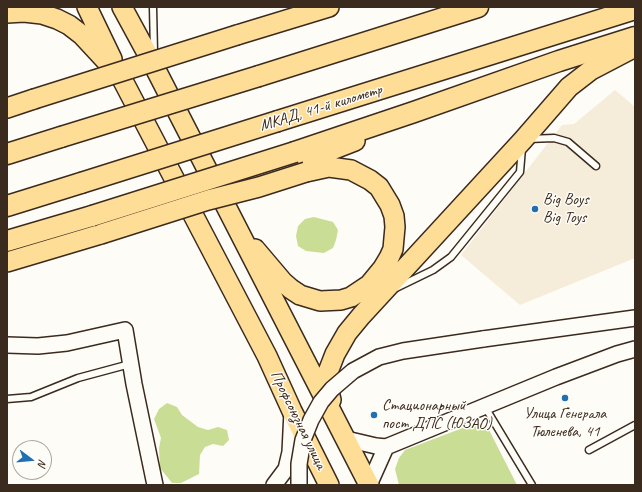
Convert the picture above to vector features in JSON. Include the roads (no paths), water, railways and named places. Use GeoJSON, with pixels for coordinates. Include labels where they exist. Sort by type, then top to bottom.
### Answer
{"type":"FeatureCollection","features":[{"type":"Feature","properties":{"kind":"highway"},"geometry":{"type":"LineString","coordinates":[[7,154],[478,7]]}},
{"type":"Feature","properties":{"kind":"highway","name":"МКАД, 41-й километр"},"geometry":{"type":"LineString","coordinates":[[7,206],[635,9]]}},
{"type":"Feature","properties":{"kind":"highway"},"geometry":{"type":"LineString","coordinates":[[7,241],[92,216],[301,162],[414,112],[559,61],[635,37]]}},
{"type":"Feature","properties":{"kind":"main road"},"geometry":{"type":"LineString","coordinates":[[87,7],[121,77]]}},
{"type":"Feature","properties":{"kind":"main road"},"geometry":{"type":"LineString","coordinates":[[122,7],[154,66],[369,485]]}},
{"type":"Feature","properties":{"kind":"main road"},"geometry":{"type":"LineString","coordinates":[[7,108],[329,7]]}},
{"type":"Feature","properties":{"kind":"main road"},"geometry":{"type":"LineString","coordinates":[[7,13],[24,12],[42,14],[69,25],[82,35],[121,77]]}},
{"type":"Feature","properties":{"kind":"main road"},"geometry":{"type":"LineString","coordinates":[[336,421],[327,384],[328,372],[335,354],[348,333],[379,296],[523,140],[569,87],[591,70],[635,47]]}},
{"type":"Feature","properties":{"kind":"main road","name":"Профсоюзная улица"},"geometry":{"type":"LineString","coordinates":[[121,77],[267,356],[292,411],[329,485]]}},
{"type":"Feature","properties":{"kind":"main road"},"geometry":{"type":"LineString","coordinates":[[7,262],[208,200],[259,186],[301,162],[351,170],[370,180],[385,196],[394,216],[395,238],[389,258],[369,285],[360,292],[341,300],[320,301],[300,295],[283,282],[237,229]]}},
{"type":"Feature","properties":{"kind":"street"},"geometry":{"type":"LineString","coordinates":[[299,485],[299,464],[303,440],[311,420],[324,398],[353,371],[379,358],[403,351],[614,322],[635,317]]}},
{"type":"Feature","properties":{"kind":"street"},"geometry":{"type":"LineString","coordinates":[[7,345],[38,346],[66,343],[125,330],[130,364],[155,485]]}},
{"type":"Feature","properties":{"kind":"street"},"geometry":{"type":"LineString","coordinates":[[346,439],[386,447],[484,405],[617,354],[635,349]]}},
{"type":"Feature","properties":{"kind":"street"},"geometry":{"type":"LineString","coordinates":[[274,485],[286,469],[290,452],[292,411]]}},
{"type":"Feature","properties":{"kind":"street"},"geometry":{"type":"LineString","coordinates":[[369,485],[386,447]]}},
{"type":"Feature","properties":{"kind":"lane"},"geometry":{"type":"LineString","coordinates":[[153,7],[154,66]]}},
{"type":"Feature","properties":{"kind":"lane"},"geometry":{"type":"LineString","coordinates":[[379,296],[433,270],[450,258],[520,172],[523,140],[554,138],[568,142],[596,166]]}},
{"type":"Feature","properties":{"kind":"lane"},"geometry":{"type":"LineString","coordinates":[[7,399],[31,397],[78,378],[130,364]]}},
{"type":"Feature","properties":{"kind":"lane"},"geometry":{"type":"LineString","coordinates":[[484,405],[532,485]]}},
{"type":"Feature","properties":{"kind":"lane"},"geometry":{"type":"LineString","coordinates":[[589,450],[635,425]]}},
{"type":"Feature","properties":{"kind":"place","name":"Big Boys Big Toys"},"geometry":{"type":"Point","coordinates":[535,209]}},
{"type":"Feature","properties":{"kind":"place","name":"Улица Генерала Тюленева, 41"},"geometry":{"type":"Point","coordinates":[565,398]}},
{"type":"Feature","properties":{"kind":"place","name":"Стационарный пост ДПС (ЮЗАО)"},"geometry":{"type":"Point","coordinates":[374,415]}}]}
